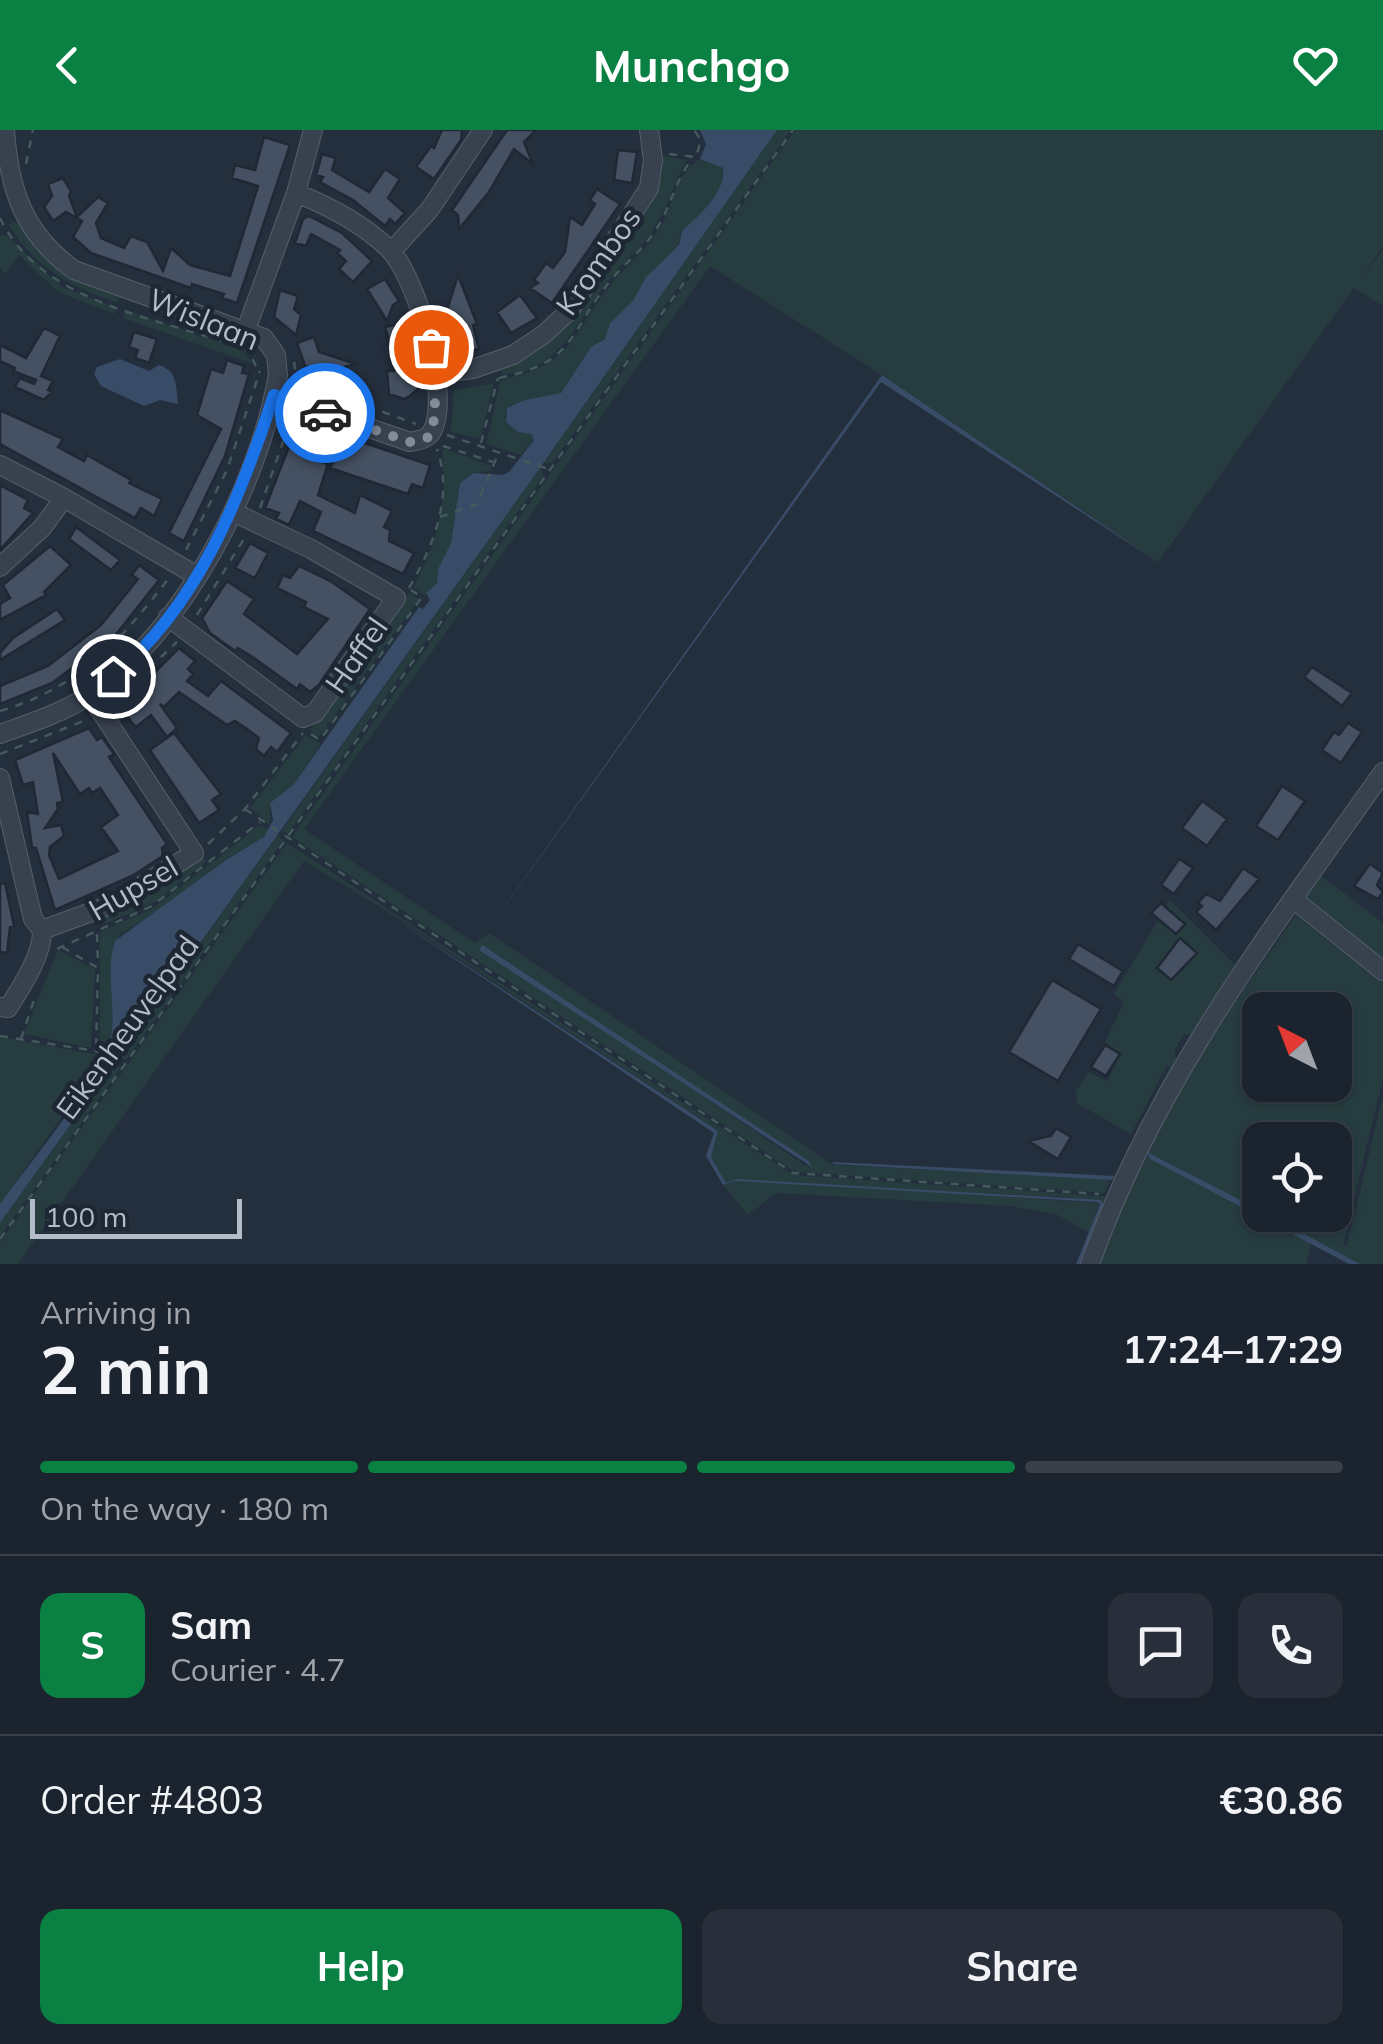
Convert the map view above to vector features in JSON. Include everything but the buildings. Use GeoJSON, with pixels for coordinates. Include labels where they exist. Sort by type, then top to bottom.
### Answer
{"type":"FeatureCollection","features":[{"type":"Feature","properties":{"kind":"street","name":"Wislaan"},"geometry":{"type":"LineString","coordinates":[[0,734],[90,695],[136,657],[168,617],[197,576],[232,512],[278,374],[272,347],[264,338],[74,270],[52,254],[20,211],[8,171],[5,130]]}},
{"type":"Feature","properties":{"kind":"street"},"geometry":{"type":"LineString","coordinates":[[246,330],[296,193],[313,130]]}},
{"type":"Feature","properties":{"kind":"street"},"geometry":{"type":"LineString","coordinates":[[392,252],[442,193],[484,130]]}},
{"type":"Feature","properties":{"kind":"street","name":"Krombos"},"geometry":{"type":"LineString","coordinates":[[437,374],[513,356],[570,310],[649,188],[653,154],[649,130]]}},
{"type":"Feature","properties":{"kind":"street"},"geometry":{"type":"LineString","coordinates":[[274,395],[410,442],[440,435],[437,374],[425,320],[408,277],[392,252],[363,228],[296,193]]}},
{"type":"Feature","properties":{"kind":"street"},"geometry":{"type":"LineString","coordinates":[[2,223],[20,211]]}},
{"type":"Feature","properties":{"kind":"street"},"geometry":{"type":"LineString","coordinates":[[0,465],[197,576]]}},
{"type":"Feature","properties":{"kind":"street"},"geometry":{"type":"LineString","coordinates":[[0,567],[42,528],[64,498]]}},
{"type":"Feature","properties":{"kind":"street","name":"Haffel"},"geometry":{"type":"LineString","coordinates":[[168,617],[302,718],[315,713],[396,598],[232,512]]}},
{"type":"Feature","properties":{"kind":"street","name":"Hupsel"},"geometry":{"type":"LineString","coordinates":[[49,941],[194,853],[90,695]]}},
{"type":"Feature","properties":{"kind":"street"},"geometry":{"type":"LineString","coordinates":[[1090,1264],[1115,1199],[1178,1069],[1220,1002],[1383,772]]}},
{"type":"Feature","properties":{"kind":"street"},"geometry":{"type":"LineString","coordinates":[[0,778],[34,918],[49,941],[8,1008],[0,1007]]}},
{"type":"Feature","properties":{"kind":"street"},"geometry":{"type":"LineString","coordinates":[[1294,898],[1383,971]]}},
{"type":"Feature","properties":{"kind":"path"},"geometry":{"type":"LineString","coordinates":[[25,168],[34,130]]}},
{"type":"Feature","properties":{"kind":"path"},"geometry":{"type":"LineString","coordinates":[[653,154],[696,157],[702,140],[694,130]]}},
{"type":"Feature","properties":{"kind":"path","name":"Eikenheuvelpad"},"geometry":{"type":"LineString","coordinates":[[0,1239],[793,130]]}},
{"type":"Feature","properties":{"kind":"path"},"geometry":{"type":"LineString","coordinates":[[0,234],[2,223]]}},
{"type":"Feature","properties":{"kind":"path"},"geometry":{"type":"LineString","coordinates":[[0,754],[65,731],[100,712],[171,650],[186,630],[253,522],[272,481],[296,402],[298,381],[292,356]]}},
{"type":"Feature","properties":{"kind":"path"},"geometry":{"type":"LineString","coordinates":[[278,374],[440,435],[495,463]]}},
{"type":"Feature","properties":{"kind":"path"},"geometry":{"type":"LineString","coordinates":[[480,445],[498,378],[482,381]]}},
{"type":"Feature","properties":{"kind":"path"},"geometry":{"type":"LineString","coordinates":[[440,435],[550,470]]}},
{"type":"Feature","properties":{"kind":"path"},"geometry":{"type":"LineString","coordinates":[[194,853],[245,809],[306,730],[320,740],[422,596],[409,588],[435,536],[440,516],[440,435]]}},
{"type":"Feature","properties":{"kind":"path"},"geometry":{"type":"LineString","coordinates":[[440,516],[477,504],[500,451]]}},
{"type":"Feature","properties":{"kind":"path"},"geometry":{"type":"LineString","coordinates":[[245,809],[794,1174],[1100,1194],[1115,1199]]}},
{"type":"Feature","properties":{"kind":"path"},"geometry":{"type":"LineString","coordinates":[[49,941],[97,931],[138,914],[168,896],[261,821]]}},
{"type":"Feature","properties":{"kind":"path"},"geometry":{"type":"LineString","coordinates":[[96,1050],[97,931]]}},
{"type":"Feature","properties":{"kind":"path"},"geometry":{"type":"LineString","coordinates":[[49,941],[98,968]]}},
{"type":"Feature","properties":{"kind":"path"},"geometry":{"type":"LineString","coordinates":[[21,1039],[37,992]]}},
{"type":"Feature","properties":{"kind":"path"},"geometry":{"type":"LineString","coordinates":[[0,1036],[96,1050],[125,1065]]}},
{"type":"Feature","properties":{"kind":"green space"},"geometry":{"type":"Polygon","coordinates":[[[777,130],[791,130],[552,463],[544,463],[777,130]]]}},
{"type":"Feature","properties":{"kind":"green space"},"geometry":{"type":"Polygon","coordinates":[[[795,130],[1383,130],[1383,247],[1358,282],[1383,250],[1383,306],[1354,288],[1158,562],[882,375],[710,266],[304,829],[475,943],[489,933],[833,1165],[1100,1178],[1110,1180],[1105,1193],[795,1172],[292,837],[795,130]],[[481,946],[806,1166],[809,1161],[481,946]]]}},
{"type":"Feature","properties":{"kind":"green space"},"geometry":{"type":"Polygon","coordinates":[[[659,155],[687,160],[652,231],[607,282],[552,356],[521,372],[501,374],[501,365],[557,330],[659,155]]]}},
{"type":"Feature","properties":{"kind":"green space"},"geometry":{"type":"Polygon","coordinates":[[[700,159],[720,165],[721,184],[710,203],[680,235],[672,254],[646,278],[630,305],[605,338],[589,350],[561,393],[507,408],[504,417],[518,432],[531,434],[534,439],[521,455],[486,444],[501,380],[544,365],[569,345],[612,283],[653,238],[684,174],[700,159]]]}},
{"type":"Feature","properties":{"kind":"green space"},"geometry":{"type":"Polygon","coordinates":[[[13,222],[42,254],[71,277],[118,294],[119,303],[70,283],[43,265],[19,240],[9,225],[13,222]]]}},
{"type":"Feature","properties":{"kind":"green space"},"geometry":{"type":"Polygon","coordinates":[[[6,235],[62,287],[116,308],[114,314],[58,292],[19,255],[5,274],[0,267],[0,236],[6,235]]]}},
{"type":"Feature","properties":{"kind":"green space"},"geometry":{"type":"Polygon","coordinates":[[[126,310],[241,350],[254,364],[123,318],[126,310]]]}},
{"type":"Feature","properties":{"kind":"green space"},"geometry":{"type":"Polygon","coordinates":[[[494,383],[480,439],[451,432],[454,390],[494,383]]]}},
{"type":"Feature","properties":{"kind":"green space"},"geometry":{"type":"Polygon","coordinates":[[[442,448],[492,466],[489,471],[472,473],[460,483],[451,543],[438,569],[437,583],[426,596],[413,588],[439,521],[444,486],[442,448]]]}},
{"type":"Feature","properties":{"kind":"green space"},"geometry":{"type":"Polygon","coordinates":[[[540,468],[544,475],[288,833],[281,832],[540,468]]]}},
{"type":"Feature","properties":{"kind":"green space"},"geometry":{"type":"Polygon","coordinates":[[[409,593],[419,599],[319,737],[310,730],[409,593]]]}},
{"type":"Feature","properties":{"kind":"green space"},"geometry":{"type":"Polygon","coordinates":[[[306,735],[321,744],[294,784],[270,803],[270,825],[250,808],[306,735]]]}},
{"type":"Feature","properties":{"kind":"green space"},"geometry":{"type":"Polygon","coordinates":[[[259,826],[270,829],[261,839],[119,935],[112,972],[112,1034],[105,1052],[100,1049],[100,932],[152,909],[259,826]]]}},
{"type":"Feature","properties":{"kind":"green space"},"geometry":{"type":"Polygon","coordinates":[[[278,835],[282,840],[273,855],[126,1060],[118,1059],[278,835]]]}},
{"type":"Feature","properties":{"kind":"green space"},"geometry":{"type":"Polygon","coordinates":[[[287,843],[793,1175],[1103,1196],[1108,1201],[1084,1264],[1104,1203],[1063,1197],[853,1187],[1099,1203],[1089,1233],[1058,1215],[1011,1206],[776,1193],[748,1215],[723,1185],[733,1180],[726,1183],[711,1157],[718,1131],[390,913],[304,861],[18,1264],[0,1264],[0,1242],[287,843]]]}},
{"type":"Feature","properties":{"kind":"green space"},"geometry":{"type":"Polygon","coordinates":[[[203,853],[206,862],[155,902],[99,926],[98,916],[203,853]]]}},
{"type":"Feature","properties":{"kind":"green space"},"geometry":{"type":"Polygon","coordinates":[[[1319,874],[1383,923],[1383,959],[1313,902],[1310,908],[1303,895],[1319,874]]]}},
{"type":"Feature","properties":{"kind":"green space"},"geometry":{"type":"Polygon","coordinates":[[[1170,900],[1235,965],[1261,926],[1263,932],[1193,1034],[1184,1035],[1174,1051],[1177,1061],[1117,1181],[1112,1180],[1170,1066],[1167,1065],[1131,1134],[1078,1104],[1075,1092],[1089,1072],[1107,1081],[1121,1054],[1105,1042],[1124,1002],[1114,994],[1170,900]]]}},
{"type":"Feature","properties":{"kind":"green space"},"geometry":{"type":"Polygon","coordinates":[[[1298,909],[1383,975],[1383,1078],[1352,1208],[1352,1122],[1242,1122],[1242,1201],[1149,1153],[1146,1155],[1242,1207],[1242,1232],[1289,1232],[1311,1244],[1306,1264],[1096,1264],[1167,1102],[1219,1015],[1291,912],[1298,909]]]}},
{"type":"Feature","properties":{"kind":"green space"},"geometry":{"type":"Polygon","coordinates":[[[58,950],[95,969],[91,1048],[24,1034],[58,950]]]}},
{"type":"Feature","properties":{"kind":"green space"},"geometry":{"type":"Polygon","coordinates":[[[0,1037],[105,1056],[0,1204],[0,1037]]]}},
{"type":"Feature","properties":{"kind":"green space"},"geometry":{"type":"Polygon","coordinates":[[[115,1062],[120,1069],[0,1236],[0,1223],[115,1062]]]}},
{"type":"Feature","properties":{"kind":"green space"},"geometry":{"type":"Polygon","coordinates":[[[1383,1096],[1383,1264],[1360,1264],[1301,1232],[1346,1232],[1343,1246],[1347,1245],[1383,1096]]]}},
{"type":"Feature","properties":{"kind":"water"},"geometry":{"type":"Polygon","coordinates":[[[700,130],[777,130],[0,1223],[0,1204],[78,1099],[104,1057],[112,1029],[111,966],[115,941],[264,837],[273,820],[270,803],[294,784],[419,607],[423,609],[430,600],[426,593],[437,583],[438,569],[451,543],[460,483],[473,473],[509,472],[534,440],[531,434],[518,432],[506,422],[507,408],[561,393],[591,347],[605,339],[610,323],[633,301],[646,277],[679,245],[682,231],[716,195],[723,168],[700,159],[706,144],[700,130]]]}},
{"type":"Feature","properties":{"kind":"water"},"geometry":{"type":"Polygon","coordinates":[[[120,359],[149,371],[159,365],[170,371],[178,404],[160,400],[144,406],[101,386],[94,374],[97,367],[120,359]]]}},
{"type":"Feature","properties":{"kind":"water"},"geometry":{"type":"Polygon","coordinates":[[[882,375],[1158,562],[881,382],[485,934],[882,375]]]}},
{"type":"Feature","properties":{"kind":"water"},"geometry":{"type":"Polygon","coordinates":[[[379,908],[718,1131],[711,1157],[726,1183],[737,1179],[1101,1200],[1103,1205],[1081,1264],[1076,1264],[1100,1204],[1097,1202],[736,1181],[723,1185],[706,1156],[714,1133],[379,908]]]}},
{"type":"Feature","properties":{"kind":"water"},"geometry":{"type":"Polygon","coordinates":[[[482,945],[809,1161],[812,1167],[479,950],[482,945]]]}},
{"type":"Feature","properties":{"kind":"water"},"geometry":{"type":"Polygon","coordinates":[[[1147,1152],[1242,1201],[1242,1208],[1150,1159],[1147,1152]]]}},
{"type":"Feature","properties":{"kind":"water"},"geometry":{"type":"Polygon","coordinates":[[[834,1162],[1114,1176],[1112,1180],[834,1162]]]}},
{"type":"Feature","properties":{"kind":"water"},"geometry":{"type":"Polygon","coordinates":[[[1288,1232],[1301,1232],[1360,1264],[1349,1264],[1288,1232]]]}},
{"type":"Feature","properties":{"kind":"way so far"},"geometry":{"type":"LineString","coordinates":[[325,413],[410,442],[427,438],[433,430],[437,374],[431,347]]}},
{"type":"Feature","properties":{"kind":"route"},"geometry":{"type":"LineString","coordinates":[[113,676],[136,657],[197,576],[232,512],[274,395],[325,413]]}}]}
